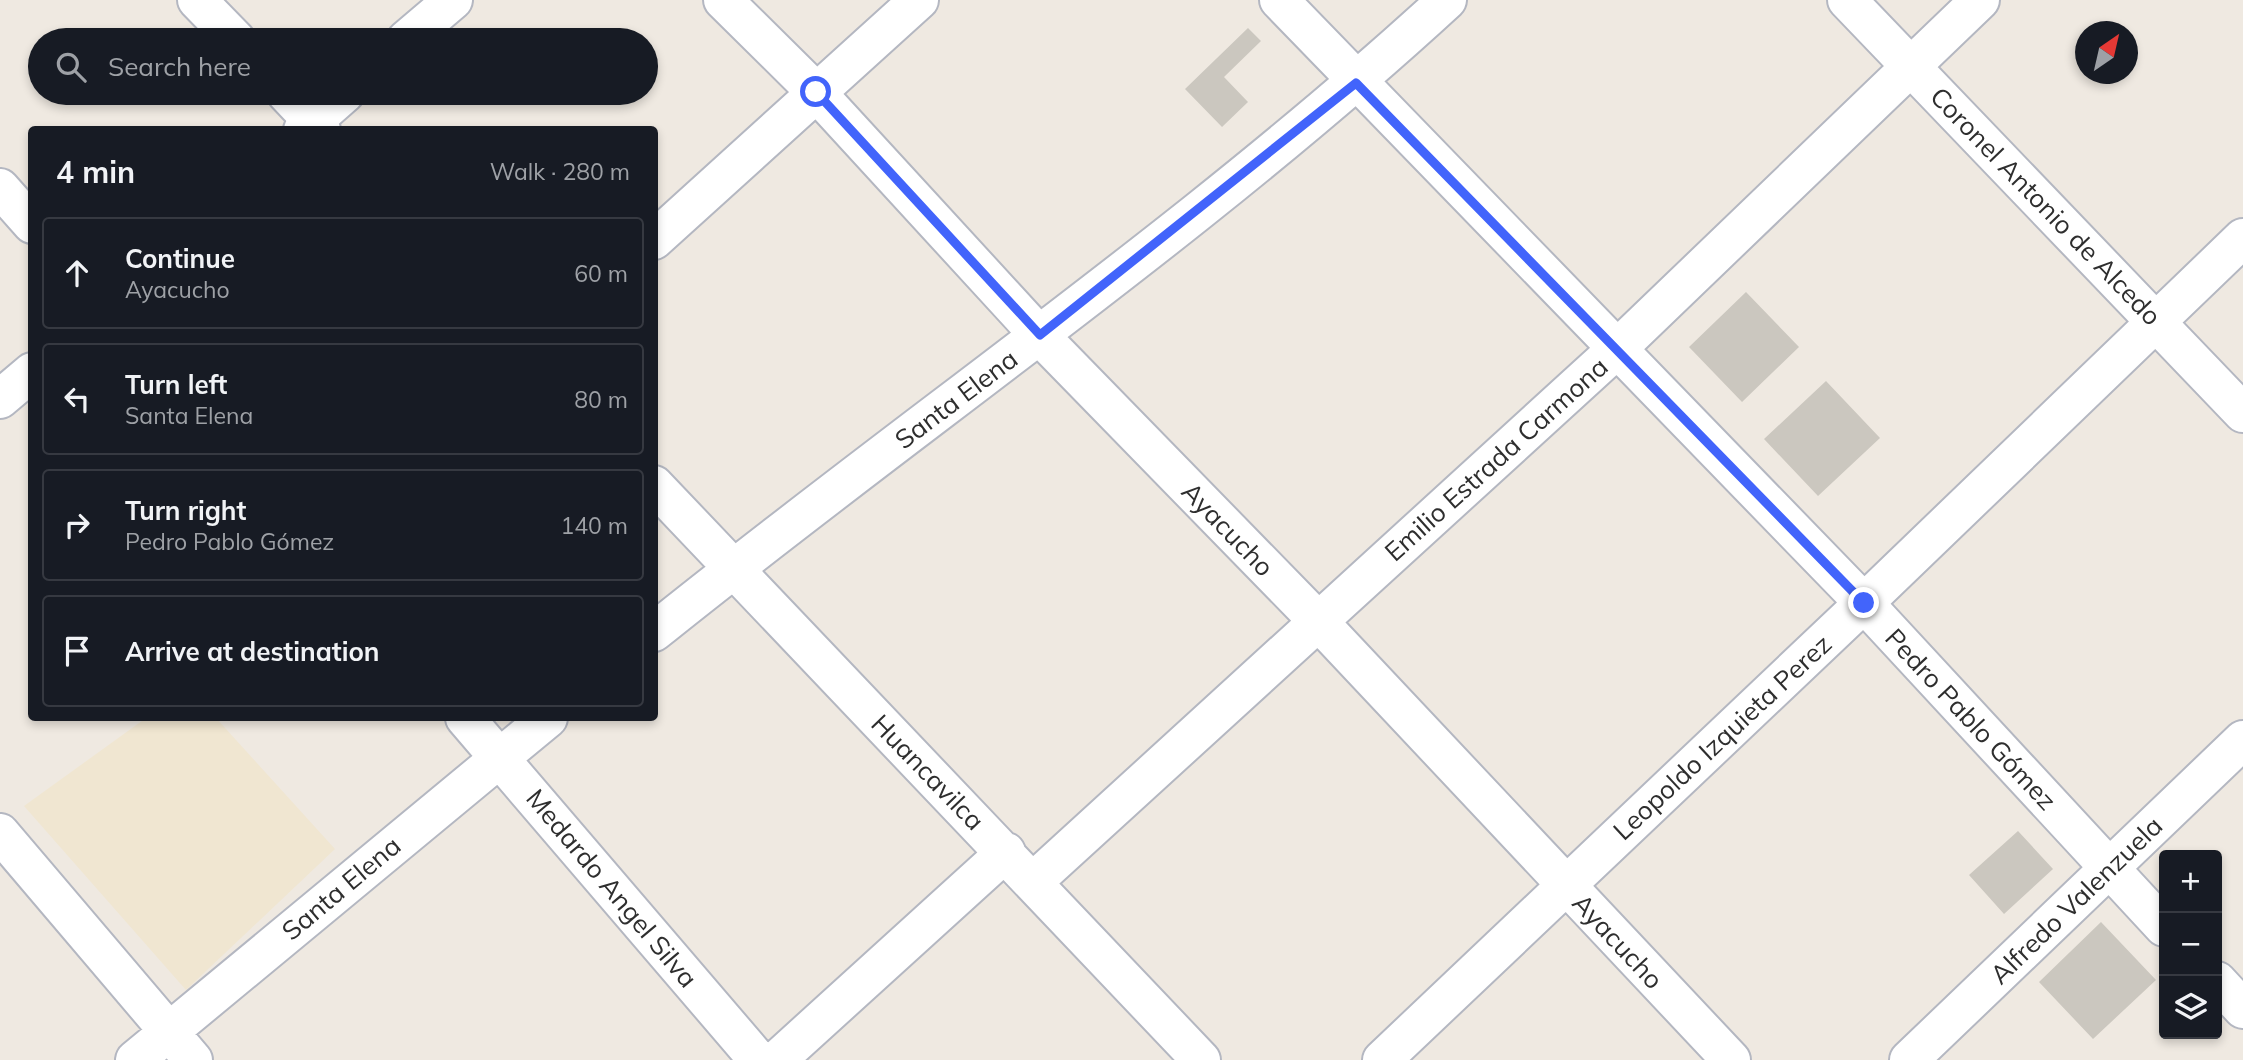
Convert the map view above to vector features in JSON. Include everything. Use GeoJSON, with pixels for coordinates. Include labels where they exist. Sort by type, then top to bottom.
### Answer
{"type":"FeatureCollection","features":[{"type":"Feature","properties":{"kind":"street"},"geometry":{"type":"LineString","coordinates":[[197,0],[224,28]]}},
{"type":"Feature","properties":{"kind":"street"},"geometry":{"type":"LineString","coordinates":[[420,28],[453,0]]}},
{"type":"Feature","properties":{"kind":"street","name":"Ayacucho"},"geometry":{"type":"LineString","coordinates":[[723,0],[816,92],[1040,335],[1318,621],[1731,1060]]}},
{"type":"Feature","properties":{"kind":"street"},"geometry":{"type":"LineString","coordinates":[[658,236],[919,0]]}},
{"type":"Feature","properties":{"kind":"street","name":"Pedro Pablo Gómez"},"geometry":{"type":"LineString","coordinates":[[1279,0],[1356,83],[1618,348],[1864,603],[2159,922]]}},
{"type":"Feature","properties":{"kind":"street","name":"Santa Elena"},"geometry":{"type":"LineString","coordinates":[[658,629],[732,569],[1040,335],[1356,83],[1447,0]]}},
{"type":"Feature","properties":{"kind":"street","name":"Coronel Antonio de Alcedo"},"geometry":{"type":"LineString","coordinates":[[1847,0],[2243,414]]}},
{"type":"Feature","properties":{"kind":"street","name":"Emilio Estrada Carmona"},"geometry":{"type":"LineString","coordinates":[[1034,881],[1618,348],[1910,64],[1980,0]]}},
{"type":"Feature","properties":{"kind":"street"},"geometry":{"type":"LineString","coordinates":[[296,105],[312,126]]}},
{"type":"Feature","properties":{"kind":"street"},"geometry":{"type":"LineString","coordinates":[[314,126],[334,105]]}},
{"type":"Feature","properties":{"kind":"street"},"geometry":{"type":"LineString","coordinates":[[0,188],[28,220]]}},
{"type":"Feature","properties":{"kind":"street","name":"Leopoldo Izquieta Perez"},"geometry":{"type":"LineString","coordinates":[[1382,1060],[1564,884],[1864,603],[2243,238]]}},
{"type":"Feature","properties":{"kind":"street"},"geometry":{"type":"LineString","coordinates":[[0,399],[28,375]]}},
{"type":"Feature","properties":{"kind":"street","name":"Huancavilca"},"geometry":{"type":"LineString","coordinates":[[658,489],[1034,881],[1201,1060]]}},
{"type":"Feature","properties":{"kind":"street","name":"Medardo Angel Silva"},"geometry":{"type":"LineString","coordinates":[[468,721],[758,1060]]}},
{"type":"Feature","properties":{"kind":"street","name":"Santa Elena"},"geometry":{"type":"LineString","coordinates":[[135,1060],[181,1046],[500,757],[544,721]]}},
{"type":"Feature","properties":{"kind":"street","name":"Alfredo Valenzuela"},"geometry":{"type":"LineString","coordinates":[[1909,1060],[2243,740]]}},
{"type":"Feature","properties":{"kind":"street"},"geometry":{"type":"LineString","coordinates":[[0,833],[181,1046]]}},
{"type":"Feature","properties":{"kind":"street"},"geometry":{"type":"LineString","coordinates":[[777,1060],[1006,852]]}},
{"type":"Feature","properties":{"kind":"street"},"geometry":{"type":"LineString","coordinates":[[2222,986],[2243,1009]]}},
{"type":"Feature","properties":{"kind":"shaded area"},"geometry":{"type":"Polygon","coordinates":[[[142,721],[219,721],[335,849],[186,990],[24,806],[142,721]]]}},
{"type":"Feature","properties":{"kind":"building"},"geometry":{"type":"Polygon","coordinates":[[[1248,28],[1261,41],[1224,77],[1248,102],[1222,127],[1185,89],[1248,28]]]}},
{"type":"Feature","properties":{"kind":"building"},"geometry":{"type":"Polygon","coordinates":[[[1746,292],[1799,347],[1742,402],[1689,347],[1746,292]]]}},
{"type":"Feature","properties":{"kind":"building"},"geometry":{"type":"Polygon","coordinates":[[[1826,381],[1880,438],[1818,496],[1764,439],[1826,381]]]}},
{"type":"Feature","properties":{"kind":"building"},"geometry":{"type":"Polygon","coordinates":[[[2018,831],[2053,869],[2004,914],[1969,875],[2018,831]]]}},
{"type":"Feature","properties":{"kind":"building"},"geometry":{"type":"Polygon","coordinates":[[[2101,922],[2156,980],[2093,1039],[2039,982],[2101,922]]]}},
{"type":"Feature","properties":{"kind":"route"},"geometry":{"type":"LineString","coordinates":[[816,92],[1040,335],[1356,83],[1618,348],[1864,603]]}}]}
